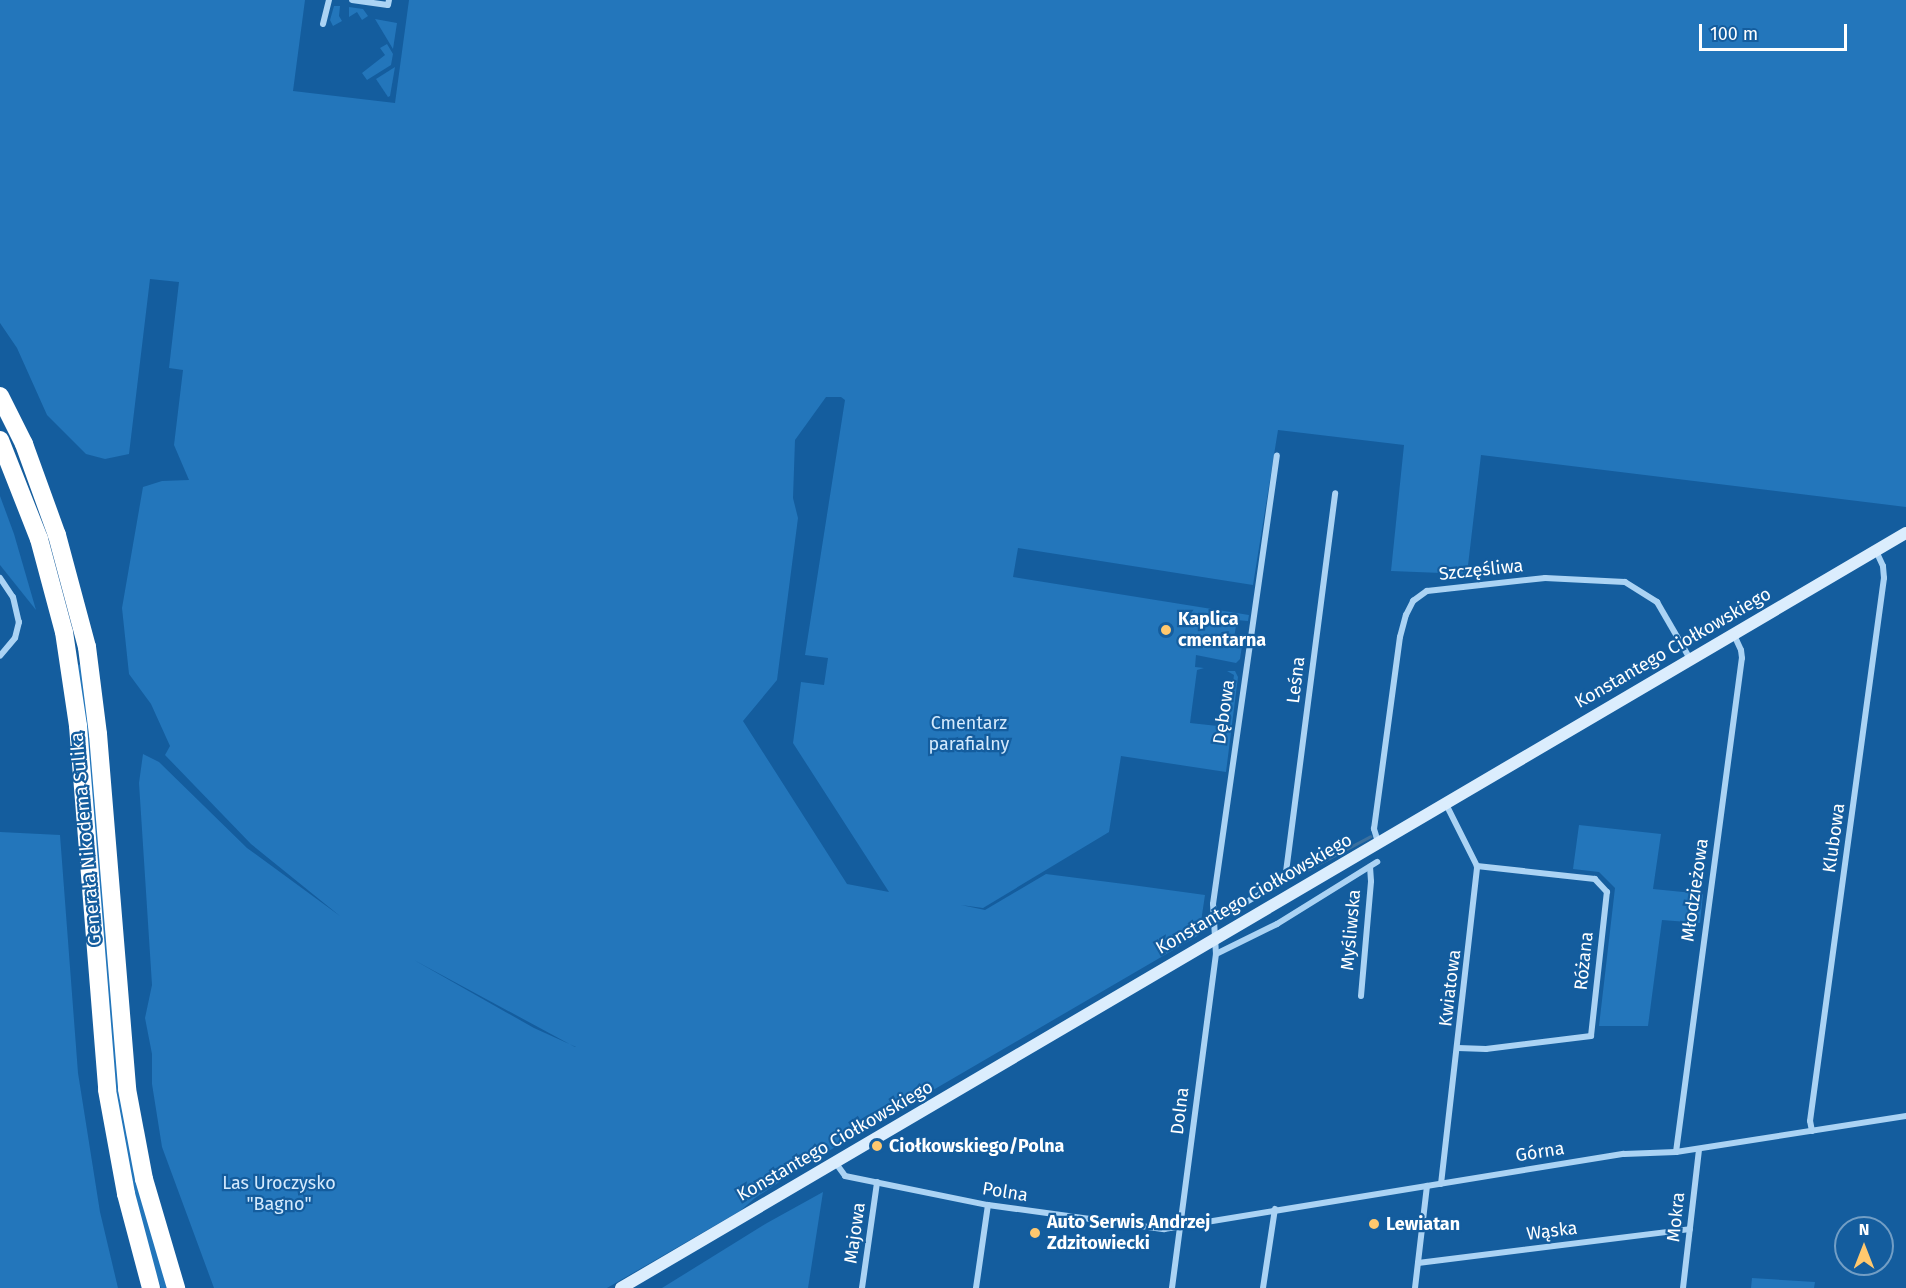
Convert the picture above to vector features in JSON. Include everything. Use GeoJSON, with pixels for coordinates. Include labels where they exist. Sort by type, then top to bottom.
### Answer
{"type":"FeatureCollection","features":[{"type":"Feature","properties":{"kind":"highway","name":"Generała Nikodema Sulika"},"geometry":{"type":"LineString","coordinates":[[0,396],[24,444],[54,525],[87,647],[98,734],[127,1089],[144,1179],[177,1288]]}},
{"type":"Feature","properties":{"kind":"highway","name":"Generała Nikodema Sulika"},"geometry":{"type":"LineString","coordinates":[[0,440],[39,539],[64,632],[78,726],[108,1090],[121,1170],[151,1288]]}},
{"type":"Feature","properties":{"kind":"highway"},"geometry":{"type":"LineString","coordinates":[[64,632],[76,653],[84,654],[87,647]]}},
{"type":"Feature","properties":{"kind":"street"},"geometry":{"type":"LineString","coordinates":[[323,24],[329,0]]}},
{"type":"Feature","properties":{"kind":"street"},"geometry":{"type":"LineString","coordinates":[[352,0],[388,5],[389,0]]}},
{"type":"Feature","properties":{"kind":"street","name":"Dębowa"},"geometry":{"type":"LineString","coordinates":[[1216,937],[1213,904],[1277,456]]}},
{"type":"Feature","properties":{"kind":"street","name":"Leśna"},"geometry":{"type":"LineString","coordinates":[[1214,921],[1279,883],[1286,872],[1335,493]]}},
{"type":"Feature","properties":{"kind":"street","name":"Konstantego Ciołkowskiego"},"geometry":{"type":"LineString","coordinates":[[621,1288],[1906,533]]}},
{"type":"Feature","properties":{"kind":"street","name":"Klubowa"},"geometry":{"type":"LineString","coordinates":[[1812,1131],[1810,1121],[1883,590],[1883,566],[1876,551]]}},
{"type":"Feature","properties":{"kind":"street"},"geometry":{"type":"LineString","coordinates":[[0,578],[13,597],[19,622],[15,638],[0,656]]}},
{"type":"Feature","properties":{"kind":"street","name":"Szczęśliwa"},"geometry":{"type":"LineString","coordinates":[[1378,842],[1374,829],[1400,637],[1413,601],[1427,591],[1545,578],[1625,582],[1658,602],[1690,659]]}},
{"type":"Feature","properties":{"kind":"street","name":"Młodzieżowa"},"geometry":{"type":"LineString","coordinates":[[1676,1152],[1742,658],[1733,634]]}},
{"type":"Feature","properties":{"kind":"street"},"geometry":{"type":"LineString","coordinates":[[1445,803],[1477,866]]}},
{"type":"Feature","properties":{"kind":"street"},"geometry":{"type":"LineString","coordinates":[[1216,954],[1276,924],[1377,862]]}},
{"type":"Feature","properties":{"kind":"street","name":"Kwiatowa"},"geometry":{"type":"LineString","coordinates":[[1441,1184],[1477,866]]}},
{"type":"Feature","properties":{"kind":"street","name":"Różana"},"geometry":{"type":"LineString","coordinates":[[1458,1048],[1486,1049],[1591,1036],[1607,892],[1595,879],[1477,866]]}},
{"type":"Feature","properties":{"kind":"street","name":"Myśliwska"},"geometry":{"type":"LineString","coordinates":[[1361,996],[1371,881],[1370,867]]}},
{"type":"Feature","properties":{"kind":"street","name":"Dolna"},"geometry":{"type":"LineString","coordinates":[[1172,1288],[1216,954],[1216,937]]}},
{"type":"Feature","properties":{"kind":"street","name":"Górna"},"geometry":{"type":"LineString","coordinates":[[1180,1227],[1275,1209],[1624,1154],[1699,1149],[1906,1116]]}},
{"type":"Feature","properties":{"kind":"street","name":"Mokra"},"geometry":{"type":"LineString","coordinates":[[1683,1288],[1699,1149]]}},
{"type":"Feature","properties":{"kind":"street","name":"Polna"},"geometry":{"type":"LineString","coordinates":[[835,1162],[845,1176],[988,1205],[1164,1229],[1180,1227]]}},
{"type":"Feature","properties":{"kind":"street","name":"Majowa"},"geometry":{"type":"LineString","coordinates":[[862,1288],[877,1182]]}},
{"type":"Feature","properties":{"kind":"street"},"geometry":{"type":"LineString","coordinates":[[1415,1288],[1427,1186]]}},
{"type":"Feature","properties":{"kind":"street"},"geometry":{"type":"LineString","coordinates":[[976,1288],[988,1205]]}},
{"type":"Feature","properties":{"kind":"street"},"geometry":{"type":"LineString","coordinates":[[1263,1288],[1275,1209]]}},
{"type":"Feature","properties":{"kind":"street","name":"Wąska"},"geometry":{"type":"LineString","coordinates":[[1418,1263],[1690,1229]]}},
{"type":"Feature","properties":{"kind":"green space"},"geometry":{"type":"Polygon","coordinates":[[[0,0],[305,0],[293,91],[395,103],[409,0],[1906,0],[1906,507],[1481,455],[1467,574],[1391,571],[1404,445],[1278,430],[1253,585],[1018,548],[1013,577],[1249,615],[1248,621],[1237,620],[1234,638],[1243,639],[1240,659],[1236,663],[1196,655],[1195,667],[1204,668],[1197,670],[1190,723],[1227,727],[1234,675],[1227,671],[1235,671],[1238,677],[1226,772],[1121,756],[1109,832],[983,908],[961,905],[985,910],[1046,874],[1205,895],[1199,935],[808,1163],[755,1198],[740,1211],[607,1288],[214,1288],[162,1147],[152,1084],[152,1054],[145,1018],[152,985],[139,783],[143,754],[159,762],[247,848],[340,916],[251,844],[165,755],[170,746],[151,704],[129,674],[122,608],[143,487],[162,481],[189,480],[174,445],[183,370],[169,368],[179,282],[150,279],[129,454],[105,459],[86,454],[47,415],[17,348],[0,323],[0,0]],[[826,397],[795,440],[793,498],[798,518],[777,680],[743,721],[847,884],[889,892],[793,743],[801,682],[824,685],[828,658],[805,655],[845,400],[841,397],[826,397]],[[414,960],[534,1028],[570,1044],[414,960]]]}},
{"type":"Feature","properties":{"kind":"green space"},"geometry":{"type":"Polygon","coordinates":[[[334,6],[340,6],[339,16],[342,21],[333,26],[330,20],[334,6]]]}},
{"type":"Feature","properties":{"kind":"green space"},"geometry":{"type":"Polygon","coordinates":[[[349,7],[363,9],[368,16],[362,20],[357,12],[349,17],[349,7]]]}},
{"type":"Feature","properties":{"kind":"green space"},"geometry":{"type":"Polygon","coordinates":[[[375,19],[397,23],[393,49],[375,19]]]}},
{"type":"Feature","properties":{"kind":"green space"},"geometry":{"type":"Polygon","coordinates":[[[387,44],[393,54],[391,65],[367,80],[362,73],[385,55],[380,48],[387,44]]]}},
{"type":"Feature","properties":{"kind":"green space"},"geometry":{"type":"Polygon","coordinates":[[[395,67],[390,96],[388,97],[376,79],[395,67]]]}},
{"type":"Feature","properties":{"kind":"green space"},"geometry":{"type":"Polygon","coordinates":[[[0,496],[14,534],[36,610],[0,565],[0,496]]]}},
{"type":"Feature","properties":{"kind":"green space"},"geometry":{"type":"Polygon","coordinates":[[[83,663],[136,1181],[168,1288],[161,1288],[146,1245],[119,1119],[78,665],[83,663]]]}},
{"type":"Feature","properties":{"kind":"green space"},"geometry":{"type":"Polygon","coordinates":[[[1579,825],[1661,834],[1653,889],[1703,894],[1700,923],[1662,920],[1648,1026],[1599,1026],[1615,888],[1599,872],[1573,869],[1579,825]]]}},
{"type":"Feature","properties":{"kind":"green space"},"geometry":{"type":"Polygon","coordinates":[[[0,832],[60,835],[78,1073],[100,1212],[118,1288],[0,1288],[0,832]]]}},
{"type":"Feature","properties":{"kind":"green space"},"geometry":{"type":"Polygon","coordinates":[[[823,1192],[808,1288],[662,1288],[767,1223],[823,1192]]]}},
{"type":"Feature","properties":{"kind":"green space"},"geometry":{"type":"Polygon","coordinates":[[[1752,1278],[1815,1282],[1814,1288],[1751,1288],[1752,1278]]]}},
{"type":"Feature","properties":{"kind":"waterway"},"geometry":{"type":"LineString","coordinates":[[1307,870],[1371,836]]}},
{"type":"Feature","properties":{"kind":"place","name":"Kaplica cmentarna"},"geometry":{"type":"Point","coordinates":[1166,630]}},
{"type":"Feature","properties":{"kind":"place","name":"Ciołkowskiego/Polna"},"geometry":{"type":"Point","coordinates":[877,1146]}},
{"type":"Feature","properties":{"kind":"place","name":"Lewiatan"},"geometry":{"type":"Point","coordinates":[1374,1224]}},
{"type":"Feature","properties":{"kind":"place","name":"Auto Serwis Andrzej Zdzitowiecki"},"geometry":{"type":"Point","coordinates":[1035,1233]}},
{"type":"Feature","properties":{"kind":"park label","name":"Cmentarz parafialny"},"geometry":{"type":"Point","coordinates":[969,734]}},
{"type":"Feature","properties":{"kind":"park label","name":"Las Uroczysko \"Bagno\""},"geometry":{"type":"Point","coordinates":[279,1194]}}]}
